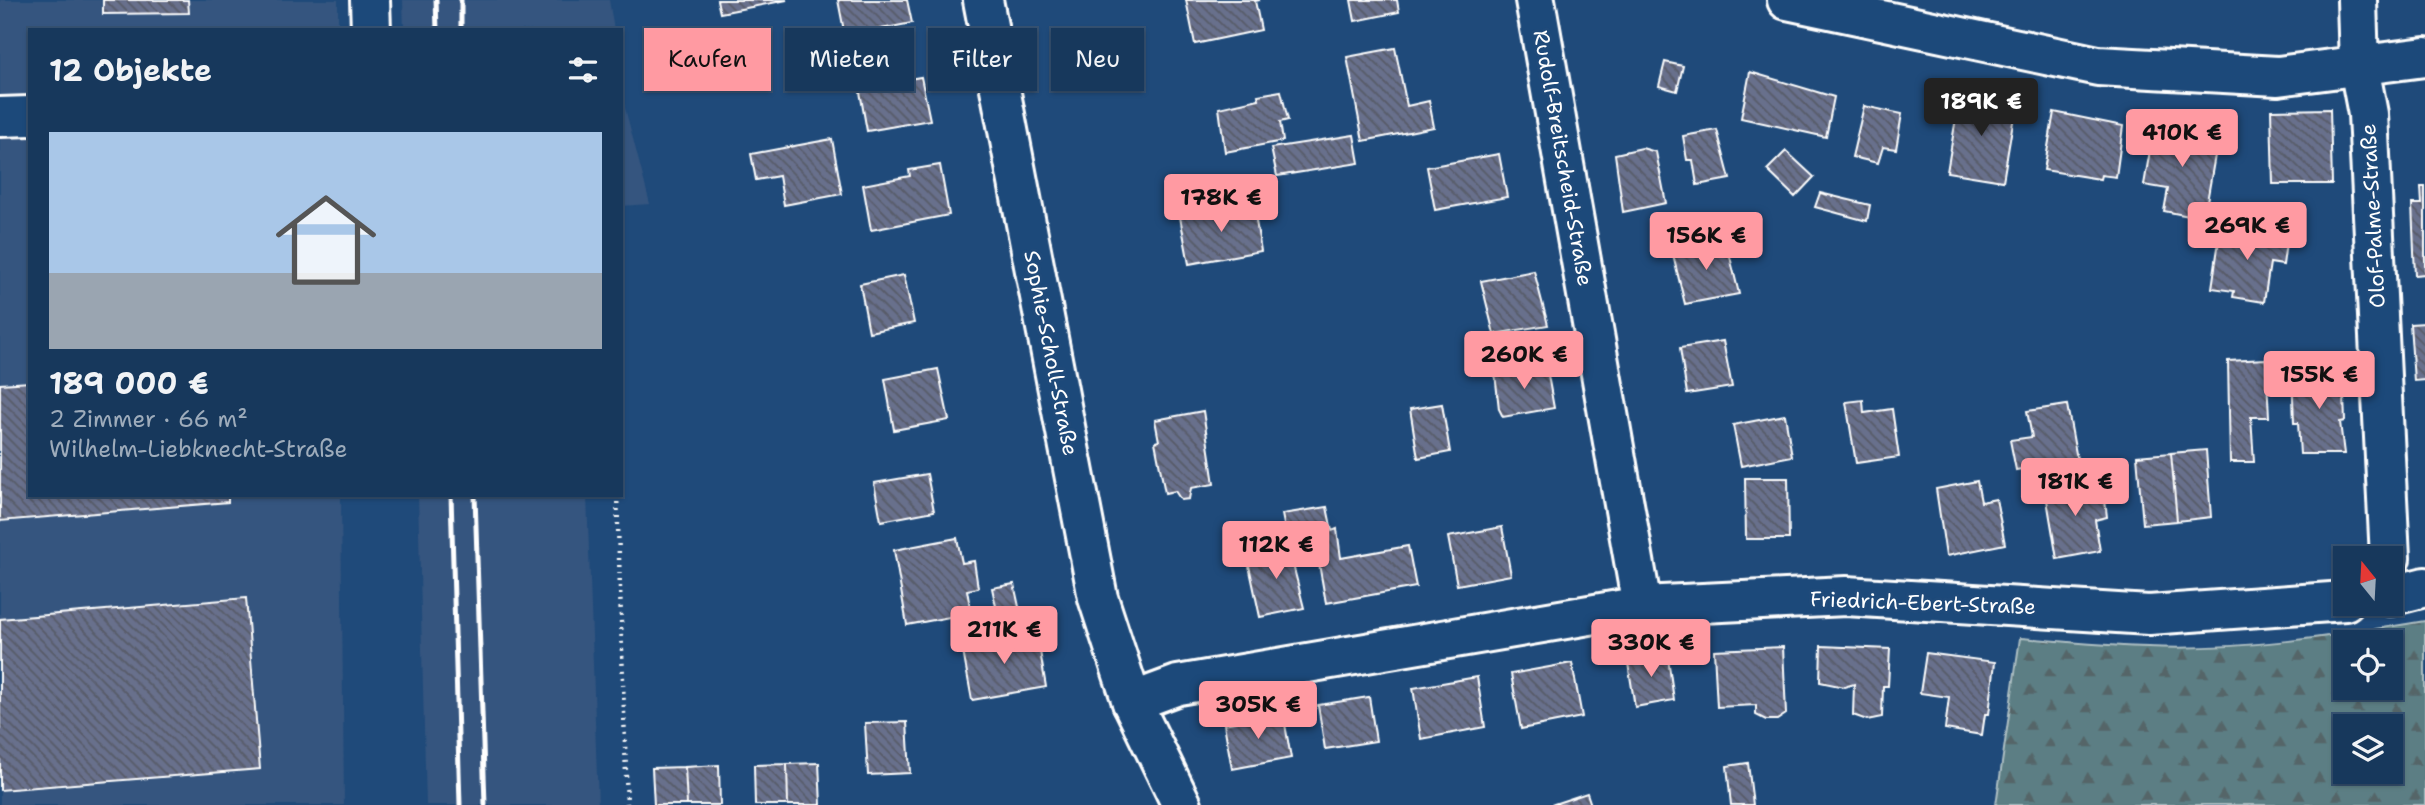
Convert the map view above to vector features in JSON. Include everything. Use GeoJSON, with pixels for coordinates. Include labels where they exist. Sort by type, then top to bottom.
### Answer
{"type":"FeatureCollection","features":[{"type":"Feature","properties":{"kind":"street"},"geometry":{"type":"LineString","coordinates":[[370,0],[371,28]]}},
{"type":"Feature","properties":{"kind":"street","name":"Sophie-Scholl-Straße"},"geometry":{"type":"LineString","coordinates":[[984,0],[1098,598],[1132,702],[1182,805]]}},
{"type":"Feature","properties":{"kind":"street","name":"Rudolf-Breitscheid-Straße"},"geometry":{"type":"LineString","coordinates":[[1535,0],[1642,606]]}},
{"type":"Feature","properties":{"kind":"street"},"geometry":{"type":"LineString","coordinates":[[1787,0],[2098,66],[2278,76],[2425,57]]}},
{"type":"Feature","properties":{"kind":"street","name":"Olof-Palme-Straße"},"geometry":{"type":"LineString","coordinates":[[2357,0],[2359,67],[2368,114],[2389,546]]}},
{"type":"Feature","properties":{"kind":"street"},"geometry":{"type":"LineString","coordinates":[[0,117],[28,116]]}},
{"type":"Feature","properties":{"kind":"street","name":"Friedrich-Ebert-Straße"},"geometry":{"type":"LineString","coordinates":[[1132,702],[1178,685],[1642,606],[1846,596],[2149,615],[2333,602]]}},
{"type":"Feature","properties":{"kind":"path"},"geometry":{"type":"LineString","coordinates":[[617,497],[627,805]]}},
{"type":"Feature","properties":{"kind":"shaded area"},"geometry":{"type":"Polygon","coordinates":[[[0,0],[338,0],[338,28],[28,28],[28,497],[341,497],[344,805],[0,805],[0,0]]]}},
{"type":"Feature","properties":{"kind":"shaded area"},"geometry":{"type":"Polygon","coordinates":[[[403,0],[609,0],[614,28],[404,28],[403,0]]]}},
{"type":"Feature","properties":{"kind":"shaded area"},"geometry":{"type":"Polygon","coordinates":[[[623,95],[625,108],[650,204],[623,206],[623,95]]]}},
{"type":"Feature","properties":{"kind":"shaded area"},"geometry":{"type":"Polygon","coordinates":[[[418,497],[587,497],[598,805],[426,805],[418,497]]]}},
{"type":"Feature","properties":{"kind":"green space"},"geometry":{"type":"Polygon","coordinates":[[[2425,621],[2425,805],[1996,805],[2020,638],[2183,648],[2333,635],[2333,700],[2403,700],[2403,630],[2367,630],[2425,621]]]}},
{"type":"Feature","properties":{"kind":"building"},"geometry":{"type":"Polygon","coordinates":[[[103,0],[188,0],[189,13],[103,14],[103,0]]]}},
{"type":"Feature","properties":{"kind":"building"},"geometry":{"type":"Polygon","coordinates":[[[717,0],[787,0],[720,13],[717,0]]]}},
{"type":"Feature","properties":{"kind":"building"},"geometry":{"type":"Polygon","coordinates":[[[838,0],[907,0],[912,23],[886,28],[843,28],[838,0]]]}},
{"type":"Feature","properties":{"kind":"building"},"geometry":{"type":"Polygon","coordinates":[[[1186,0],[1260,0],[1255,1],[1261,30],[1195,44],[1186,0]]]}},
{"type":"Feature","properties":{"kind":"building"},"geometry":{"type":"Polygon","coordinates":[[[1351,0],[1397,0],[1399,12],[1355,21],[1351,0]]]}},
{"type":"Feature","properties":{"kind":"building"},"geometry":{"type":"Polygon","coordinates":[[[1395,48],[1407,106],[1429,101],[1434,127],[1363,141],[1347,57],[1395,48]]]}},
{"type":"Feature","properties":{"kind":"building"},"geometry":{"type":"Polygon","coordinates":[[[1665,62],[1683,66],[1677,91],[1659,86],[1665,62]]]}},
{"type":"Feature","properties":{"kind":"building"},"geometry":{"type":"Polygon","coordinates":[[[1750,72],[1834,97],[1826,137],[1741,118],[1750,72]]]}},
{"type":"Feature","properties":{"kind":"building"},"geometry":{"type":"Polygon","coordinates":[[[921,77],[930,120],[867,131],[860,91],[914,91],[914,78],[921,77]]]}},
{"type":"Feature","properties":{"kind":"building"},"geometry":{"type":"Polygon","coordinates":[[[1281,91],[1288,120],[1280,122],[1283,141],[1225,152],[1219,108],[1259,99],[1258,95],[1281,91]]]}},
{"type":"Feature","properties":{"kind":"building"},"geometry":{"type":"Polygon","coordinates":[[[1960,94],[2016,104],[2003,181],[1947,172],[1960,94]]]}},
{"type":"Feature","properties":{"kind":"building"},"geometry":{"type":"Polygon","coordinates":[[[1864,106],[1902,114],[1896,149],[1883,147],[1878,163],[1852,157],[1864,106]]]}},
{"type":"Feature","properties":{"kind":"building"},"geometry":{"type":"Polygon","coordinates":[[[2330,109],[2332,184],[2273,184],[2271,110],[2330,109]]]}},
{"type":"Feature","properties":{"kind":"building"},"geometry":{"type":"Polygon","coordinates":[[[2054,112],[2123,126],[2116,177],[2101,175],[2100,179],[2044,170],[2054,112]]]}},
{"type":"Feature","properties":{"kind":"building"},"geometry":{"type":"Polygon","coordinates":[[[2154,127],[2174,131],[2175,127],[2218,138],[2204,219],[2164,211],[2168,189],[2144,185],[2154,127]]]}},
{"type":"Feature","properties":{"kind":"building"},"geometry":{"type":"Polygon","coordinates":[[[1717,130],[1730,179],[1697,185],[1693,160],[1687,160],[1683,136],[1717,130]]]}},
{"type":"Feature","properties":{"kind":"building"},"geometry":{"type":"Polygon","coordinates":[[[1354,135],[1359,163],[1277,176],[1271,148],[1354,135]]]}},
{"type":"Feature","properties":{"kind":"building"},"geometry":{"type":"Polygon","coordinates":[[[832,139],[842,194],[784,205],[779,176],[756,180],[751,154],[832,139]]]}},
{"type":"Feature","properties":{"kind":"building"},"geometry":{"type":"Polygon","coordinates":[[[1642,148],[1656,152],[1666,203],[1623,212],[1615,154],[1642,148]]]}},
{"type":"Feature","properties":{"kind":"building"},"geometry":{"type":"Polygon","coordinates":[[[1786,151],[1814,177],[1795,197],[1767,170],[1786,151]]]}},
{"type":"Feature","properties":{"kind":"building"},"geometry":{"type":"Polygon","coordinates":[[[1499,154],[1507,197],[1435,210],[1427,167],[1499,154]]]}},
{"type":"Feature","properties":{"kind":"building"},"geometry":{"type":"Polygon","coordinates":[[[940,165],[949,215],[871,230],[863,185],[910,176],[909,170],[940,165]]]}},
{"type":"Feature","properties":{"kind":"building"},"geometry":{"type":"Polygon","coordinates":[[[2421,187],[2425,187],[2425,274],[2415,275],[2412,204],[2422,204],[2421,187]]]}},
{"type":"Feature","properties":{"kind":"building"},"geometry":{"type":"Polygon","coordinates":[[[1820,193],[1870,205],[1867,221],[1815,207],[1820,193]]]}},
{"type":"Feature","properties":{"kind":"building"},"geometry":{"type":"Polygon","coordinates":[[[1253,203],[1261,251],[1189,264],[1180,217],[1253,203]]]}},
{"type":"Feature","properties":{"kind":"building"},"geometry":{"type":"Polygon","coordinates":[[[2221,227],[2287,235],[2283,265],[2270,263],[2264,302],[2233,297],[2234,291],[2212,288],[2221,227]]]}},
{"type":"Feature","properties":{"kind":"building"},"geometry":{"type":"Polygon","coordinates":[[[1726,240],[1739,294],[1685,304],[1672,251],[1726,240]]]}},
{"type":"Feature","properties":{"kind":"building"},"geometry":{"type":"Polygon","coordinates":[[[1534,271],[1548,325],[1494,334],[1481,281],[1534,271]]]}},
{"type":"Feature","properties":{"kind":"building"},"geometry":{"type":"Polygon","coordinates":[[[904,275],[914,323],[869,332],[860,284],[904,275]]]}},
{"type":"Feature","properties":{"kind":"building"},"geometry":{"type":"Polygon","coordinates":[[[2425,323],[2425,380],[2414,381],[2410,324],[2425,323]]]}},
{"type":"Feature","properties":{"kind":"building"},"geometry":{"type":"Polygon","coordinates":[[[1723,341],[1732,387],[1687,394],[1680,348],[1723,341]]]}},
{"type":"Feature","properties":{"kind":"building"},"geometry":{"type":"Polygon","coordinates":[[[2266,359],[2269,417],[2251,417],[2254,462],[2230,462],[2228,361],[2266,359]]]}},
{"type":"Feature","properties":{"kind":"building"},"geometry":{"type":"Polygon","coordinates":[[[1546,364],[1554,408],[1503,417],[1499,409],[1495,373],[1546,364]]]}},
{"type":"Feature","properties":{"kind":"building"},"geometry":{"type":"Polygon","coordinates":[[[938,369],[949,420],[894,430],[885,379],[938,369]]]}},
{"type":"Feature","properties":{"kind":"building"},"geometry":{"type":"Polygon","coordinates":[[[2343,370],[2345,421],[2340,422],[2344,454],[2300,454],[2298,423],[2294,423],[2292,372],[2343,370]]]}},
{"type":"Feature","properties":{"kind":"building"},"geometry":{"type":"Polygon","coordinates":[[[28,382],[28,497],[228,497],[228,502],[0,521],[0,384],[28,382]]]}},
{"type":"Feature","properties":{"kind":"building"},"geometry":{"type":"Polygon","coordinates":[[[1863,400],[1864,413],[1892,409],[1899,457],[1856,463],[1846,402],[1863,400]]]}},
{"type":"Feature","properties":{"kind":"building"},"geometry":{"type":"Polygon","coordinates":[[[1442,404],[1450,452],[1418,458],[1410,409],[1442,404]]]}},
{"type":"Feature","properties":{"kind":"building"},"geometry":{"type":"Polygon","coordinates":[[[2067,405],[2077,459],[2016,470],[2010,440],[2032,437],[2027,411],[2067,405]]]}},
{"type":"Feature","properties":{"kind":"building"},"geometry":{"type":"Polygon","coordinates":[[[1203,411],[1214,484],[1191,488],[1189,499],[1181,500],[1175,491],[1165,493],[1155,442],[1159,441],[1155,420],[1203,411]]]}},
{"type":"Feature","properties":{"kind":"building"},"geometry":{"type":"Polygon","coordinates":[[[1785,415],[1792,456],[1741,466],[1733,425],[1785,415]]]}},
{"type":"Feature","properties":{"kind":"building"},"geometry":{"type":"Polygon","coordinates":[[[2206,450],[2211,517],[2177,521],[2171,453],[2206,450]]]}},
{"type":"Feature","properties":{"kind":"building"},"geometry":{"type":"Polygon","coordinates":[[[2171,453],[2177,521],[2143,524],[2137,456],[2171,453]]]}},
{"type":"Feature","properties":{"kind":"building"},"geometry":{"type":"Polygon","coordinates":[[[927,474],[934,511],[881,521],[874,483],[927,474]]]}},
{"type":"Feature","properties":{"kind":"building"},"geometry":{"type":"Polygon","coordinates":[[[1745,478],[1788,478],[1789,539],[1746,539],[1745,478]]]}},
{"type":"Feature","properties":{"kind":"building"},"geometry":{"type":"Polygon","coordinates":[[[1977,481],[1981,502],[1996,499],[2005,544],[1946,556],[1936,489],[1977,481]]]}},
{"type":"Feature","properties":{"kind":"building"},"geometry":{"type":"Polygon","coordinates":[[[2089,481],[2091,495],[2104,492],[2107,517],[2095,520],[2100,551],[2057,559],[2045,488],[2089,481]]]}},
{"type":"Feature","properties":{"kind":"building"},"geometry":{"type":"Polygon","coordinates":[[[1327,507],[1332,531],[1337,529],[1341,558],[1408,546],[1416,587],[1326,603],[1314,536],[1287,540],[1282,514],[1327,507]]]}},
{"type":"Feature","properties":{"kind":"building"},"geometry":{"type":"Polygon","coordinates":[[[1502,527],[1511,575],[1457,585],[1448,537],[1502,527]]]}},
{"type":"Feature","properties":{"kind":"building"},"geometry":{"type":"Polygon","coordinates":[[[957,538],[962,563],[974,561],[978,588],[967,590],[971,613],[907,625],[894,550],[957,538]]]}},
{"type":"Feature","properties":{"kind":"building"},"geometry":{"type":"Polygon","coordinates":[[[1287,541],[1304,608],[1260,617],[1248,561],[1266,558],[1263,544],[1287,541]]]}},
{"type":"Feature","properties":{"kind":"building"},"geometry":{"type":"Polygon","coordinates":[[[1014,584],[1021,616],[999,620],[992,588],[1014,584]]]}},
{"type":"Feature","properties":{"kind":"building"},"geometry":{"type":"Polygon","coordinates":[[[246,598],[260,769],[0,790],[0,619],[246,598]]]}},
{"type":"Feature","properties":{"kind":"building"},"geometry":{"type":"Polygon","coordinates":[[[1037,633],[1046,687],[972,700],[962,646],[1037,633]]]}},
{"type":"Feature","properties":{"kind":"building"},"geometry":{"type":"Polygon","coordinates":[[[1821,646],[1890,649],[1888,686],[1883,686],[1882,717],[1867,720],[1853,715],[1854,684],[1844,687],[1820,682],[1821,646]]]}},
{"type":"Feature","properties":{"kind":"building"},"geometry":{"type":"Polygon","coordinates":[[[1783,647],[1786,714],[1777,720],[1766,720],[1756,715],[1756,705],[1717,707],[1714,650],[1783,647]]]}},
{"type":"Feature","properties":{"kind":"building"},"geometry":{"type":"Polygon","coordinates":[[[1667,651],[1674,700],[1635,707],[1627,657],[1667,651]]]}},
{"type":"Feature","properties":{"kind":"building"},"geometry":{"type":"Polygon","coordinates":[[[1926,653],[1995,662],[1989,714],[1985,714],[1982,735],[1945,729],[1949,697],[1920,693],[1926,653]]]}},
{"type":"Feature","properties":{"kind":"building"},"geometry":{"type":"Polygon","coordinates":[[[1572,663],[1582,717],[1521,729],[1511,674],[1572,663]]]}},
{"type":"Feature","properties":{"kind":"building"},"geometry":{"type":"Polygon","coordinates":[[[1477,677],[1485,727],[1421,739],[1413,688],[1477,677]]]}},
{"type":"Feature","properties":{"kind":"building"},"geometry":{"type":"Polygon","coordinates":[[[1369,697],[1376,741],[1325,749],[1318,705],[1369,697]]]}},
{"type":"Feature","properties":{"kind":"building"},"geometry":{"type":"Polygon","coordinates":[[[1283,713],[1291,758],[1232,769],[1224,724],[1283,713]]]}},
{"type":"Feature","properties":{"kind":"building"},"geometry":{"type":"Polygon","coordinates":[[[907,722],[910,773],[868,775],[865,723],[907,722]]]}},
{"type":"Feature","properties":{"kind":"building"},"geometry":{"type":"Polygon","coordinates":[[[819,763],[821,805],[788,805],[787,764],[819,763]]]}},
{"type":"Feature","properties":{"kind":"building"},"geometry":{"type":"Polygon","coordinates":[[[1748,763],[1753,805],[1731,805],[1727,766],[1748,763]]]}},
{"type":"Feature","properties":{"kind":"building"},"geometry":{"type":"Polygon","coordinates":[[[787,764],[788,805],[755,805],[754,765],[787,764]]]}},
{"type":"Feature","properties":{"kind":"building"},"geometry":{"type":"Polygon","coordinates":[[[719,765],[720,805],[687,805],[685,767],[719,765]]]}},
{"type":"Feature","properties":{"kind":"building"},"geometry":{"type":"Polygon","coordinates":[[[685,767],[687,805],[654,805],[652,768],[685,767]]]}},
{"type":"Feature","properties":{"kind":"building"},"geometry":{"type":"Polygon","coordinates":[[[1587,793],[1591,805],[1551,805],[1587,793]]]}},
{"type":"Feature","properties":{"kind":"railway"},"geometry":{"type":"LineString","coordinates":[[436,0],[437,28]]}},
{"type":"Feature","properties":{"kind":"railway"},"geometry":{"type":"LineString","coordinates":[[461,0],[461,28]]}},
{"type":"Feature","properties":{"kind":"railway"},"geometry":{"type":"LineString","coordinates":[[451,497],[460,805]]}},
{"type":"Feature","properties":{"kind":"railway"},"geometry":{"type":"LineString","coordinates":[[475,497],[485,805]]}}]}
